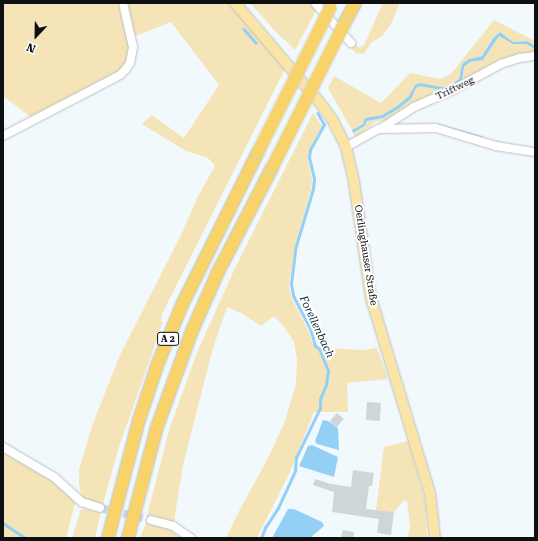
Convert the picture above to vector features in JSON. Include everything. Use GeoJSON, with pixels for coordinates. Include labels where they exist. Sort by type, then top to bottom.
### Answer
{"type":"FeatureCollection","features":[{"type":"Feature","properties":{"kind":"highway","name":"A 2"},"geometry":{"type":"LineString","coordinates":[[128,538],[157,427],[192,331],[218,272],[355,3]]}},
{"type":"Feature","properties":{"kind":"highway","name":"A 2"},"geometry":{"type":"LineString","coordinates":[[108,538],[139,420],[158,363],[182,305],[332,6]]}},
{"type":"Feature","properties":{"kind":"main road","name":"Oerlinghauser Straße"},"geometry":{"type":"LineString","coordinates":[[239,5],[320,103],[332,119],[346,146],[354,182],[371,298],[430,492],[435,538]]}},
{"type":"Feature","properties":{"kind":"street"},"geometry":{"type":"LineString","coordinates":[[3,136],[120,75],[126,70],[130,63],[133,47],[123,3]]}},
{"type":"Feature","properties":{"kind":"street"},"geometry":{"type":"LineString","coordinates":[[315,3],[351,43]]}},
{"type":"Feature","properties":{"kind":"street","name":"Triftweg"},"geometry":{"type":"LineString","coordinates":[[346,146],[379,130],[414,107],[453,90],[501,64],[520,58],[535,56]]}},
{"type":"Feature","properties":{"kind":"street","name":"Triftweg"},"geometry":{"type":"LineString","coordinates":[[379,130],[436,128],[496,146],[535,152]]}},
{"type":"Feature","properties":{"kind":"street"},"geometry":{"type":"LineString","coordinates":[[3,447],[54,477],[82,502],[100,508]]}},
{"type":"Feature","properties":{"kind":"street"},"geometry":{"type":"LineString","coordinates":[[151,520],[173,526],[191,538]]}},
{"type":"Feature","properties":{"kind":"shaded area"},"geometry":{"type":"Polygon","coordinates":[[[3,3],[121,3],[130,51],[123,69],[32,118],[3,96],[3,3]]]}},
{"type":"Feature","properties":{"kind":"shaded area"},"geometry":{"type":"Polygon","coordinates":[[[125,3],[229,3],[285,69],[162,314],[161,321],[163,322],[119,447],[102,507],[82,499],[79,483],[79,470],[92,426],[120,355],[181,235],[198,196],[215,166],[208,158],[186,151],[142,124],[152,115],[184,138],[219,85],[171,22],[133,37],[125,3]]]}},
{"type":"Feature","properties":{"kind":"shaded area"},"geometry":{"type":"Polygon","coordinates":[[[250,3],[320,3],[295,50],[276,32],[250,3]]]}},
{"type":"Feature","properties":{"kind":"shaded area"},"geometry":{"type":"Polygon","coordinates":[[[383,3],[400,3],[390,26],[382,36],[371,43],[364,54],[356,53],[349,47],[352,39],[358,47],[362,47],[383,3]]]}},
{"type":"Feature","properties":{"kind":"shaded area"},"geometry":{"type":"Polygon","coordinates":[[[494,20],[535,41],[535,46],[527,41],[513,42],[499,32],[482,56],[469,59],[462,64],[459,79],[451,85],[442,87],[420,83],[415,85],[409,96],[397,106],[382,115],[365,118],[363,124],[352,130],[328,88],[334,76],[381,103],[410,73],[440,79],[451,74],[494,20]]]}},
{"type":"Feature","properties":{"kind":"shaded area"},"geometry":{"type":"Polygon","coordinates":[[[499,36],[513,44],[526,44],[535,49],[535,54],[521,56],[387,121],[376,121],[358,137],[355,137],[353,133],[365,127],[367,121],[383,118],[411,99],[416,88],[420,86],[441,90],[462,81],[464,67],[470,62],[483,60],[499,36]]]}},
{"type":"Feature","properties":{"kind":"shaded area"},"geometry":{"type":"Polygon","coordinates":[[[313,113],[322,126],[309,151],[308,158],[312,180],[311,190],[295,246],[289,285],[291,297],[308,330],[314,347],[362,350],[377,348],[388,379],[347,383],[348,412],[314,412],[290,472],[257,538],[226,538],[268,458],[285,421],[296,384],[297,360],[294,342],[285,328],[274,316],[261,326],[241,313],[227,307],[213,348],[183,465],[174,522],[147,516],[169,430],[198,350],[235,268],[313,113]]]}},
{"type":"Feature","properties":{"kind":"shaded area"},"geometry":{"type":"Polygon","coordinates":[[[408,441],[425,501],[427,538],[407,538],[410,528],[407,501],[403,501],[394,512],[376,510],[384,447],[408,441]]]}},
{"type":"Feature","properties":{"kind":"shaded area"},"geometry":{"type":"Polygon","coordinates":[[[3,451],[52,479],[73,499],[75,503],[66,538],[3,538],[3,451]]]}},
{"type":"Feature","properties":{"kind":"shaded area"},"geometry":{"type":"Polygon","coordinates":[[[81,509],[101,511],[95,538],[72,538],[81,509]]]}},
{"type":"Feature","properties":{"kind":"shaded area"},"geometry":{"type":"Polygon","coordinates":[[[146,523],[170,529],[180,538],[140,538],[146,523]]]}},
{"type":"Feature","properties":{"kind":"water"},"geometry":{"type":"Polygon","coordinates":[[[500,32],[513,42],[527,41],[535,46],[535,49],[526,44],[513,44],[499,36],[483,60],[470,62],[464,67],[462,81],[453,88],[441,90],[420,86],[416,88],[411,99],[398,109],[383,118],[367,121],[365,126],[353,133],[352,130],[363,124],[365,118],[382,115],[397,106],[409,96],[415,85],[420,83],[442,87],[451,85],[459,79],[462,64],[469,59],[482,56],[494,37],[500,32]]]}},
{"type":"Feature","properties":{"kind":"water"},"geometry":{"type":"Polygon","coordinates":[[[323,420],[328,421],[338,428],[339,450],[317,444],[315,441],[323,420]]]}},
{"type":"Feature","properties":{"kind":"water"},"geometry":{"type":"Polygon","coordinates":[[[312,445],[338,457],[334,477],[299,466],[308,446],[312,445]]]}},
{"type":"Feature","properties":{"kind":"water"},"geometry":{"type":"Polygon","coordinates":[[[288,509],[294,509],[322,522],[324,526],[310,538],[272,538],[288,509]]]}},
{"type":"Feature","properties":{"kind":"building"},"geometry":{"type":"Polygon","coordinates":[[[367,402],[381,403],[380,421],[366,420],[367,402]]]}},
{"type":"Feature","properties":{"kind":"building"},"geometry":{"type":"Polygon","coordinates":[[[337,413],[344,419],[337,427],[330,421],[337,413]]]}},
{"type":"Feature","properties":{"kind":"building"},"geometry":{"type":"Polygon","coordinates":[[[353,470],[374,473],[372,486],[369,486],[366,509],[394,512],[391,535],[377,533],[379,519],[332,512],[334,492],[313,485],[315,479],[331,484],[351,487],[353,470]]]}},
{"type":"Feature","properties":{"kind":"building"},"geometry":{"type":"Polygon","coordinates":[[[343,530],[354,532],[353,538],[341,538],[343,530]]]}},
{"type":"Feature","properties":{"kind":"waterway","name":"Forellenbach"},"geometry":{"type":"LineString","coordinates":[[244,29],[256,43]]}},
{"type":"Feature","properties":{"kind":"waterway","name":"Forellenbach"},"geometry":{"type":"LineString","coordinates":[[261,538],[265,528],[278,508],[295,471],[296,458],[320,408],[320,399],[326,385],[328,371],[319,349],[315,346],[310,329],[293,296],[291,284],[296,246],[313,189],[314,179],[309,158],[310,150],[324,125],[318,114]]}},
{"type":"Feature","properties":{"kind":"waterway"},"geometry":{"type":"LineString","coordinates":[[438,125],[481,137]]}},
{"type":"Feature","properties":{"kind":"waterway"},"geometry":{"type":"LineString","coordinates":[[3,523],[25,538]]}},
{"type":"Feature","properties":{"kind":"tunnel"},"geometry":{"type":"LineString","coordinates":[[100,508],[151,520]]}}]}
